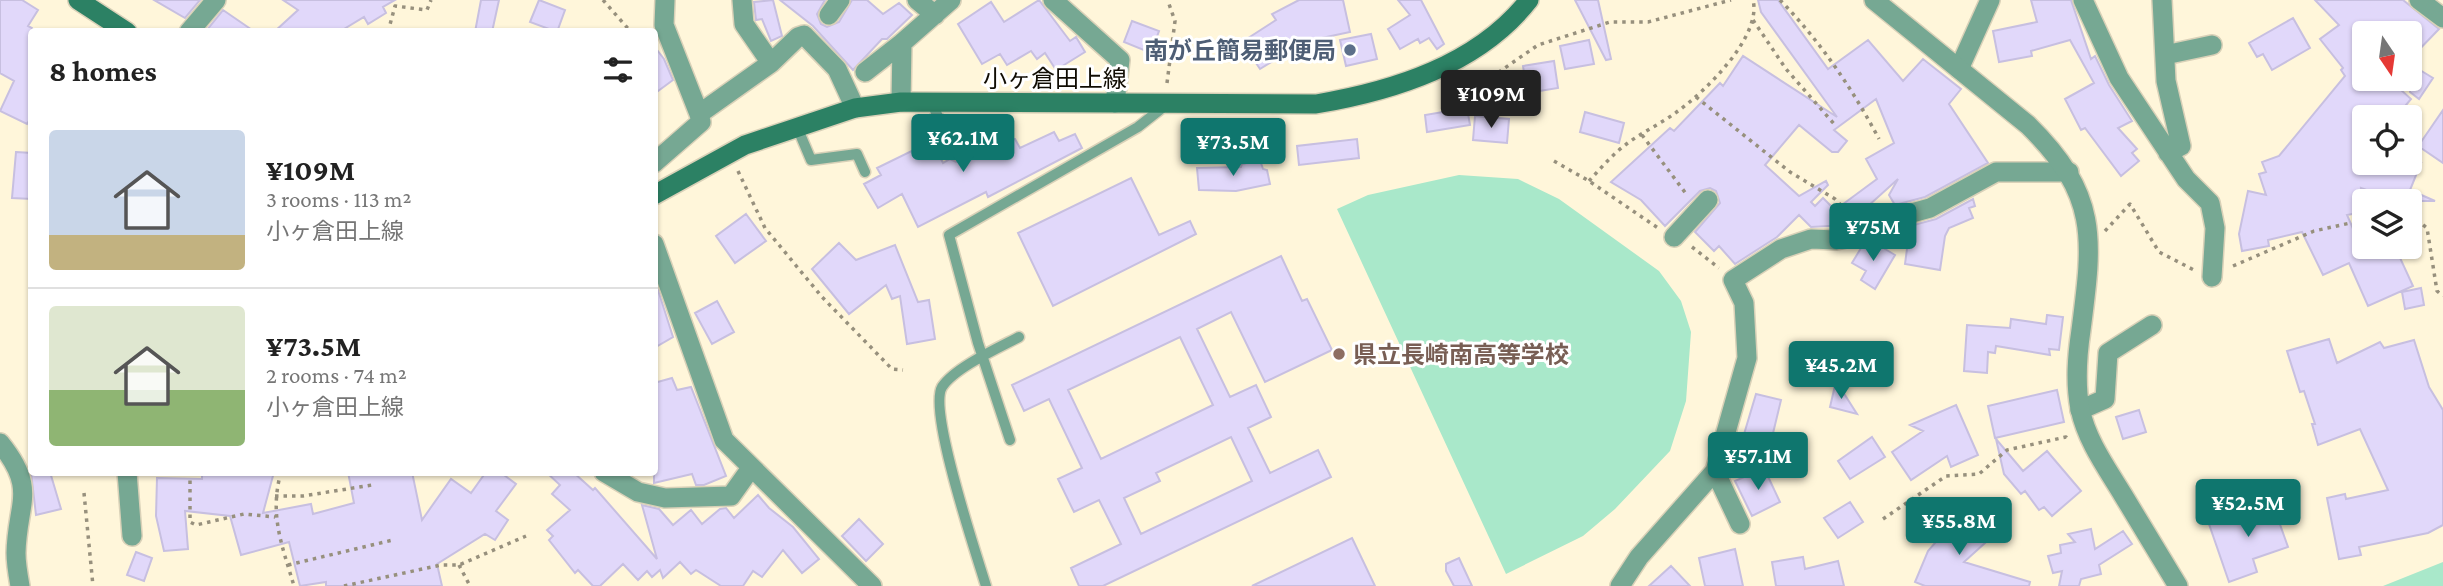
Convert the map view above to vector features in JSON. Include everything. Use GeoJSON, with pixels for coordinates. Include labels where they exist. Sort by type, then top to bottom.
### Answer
{"type":"FeatureCollection","features":[{"type":"Feature","properties":{"kind":"main road"},"geometry":{"type":"LineString","coordinates":[[78,0],[121,28]]}},
{"type":"Feature","properties":{"kind":"main road","name":"小ヶ倉田上線"},"geometry":{"type":"LineString","coordinates":[[658,193],[745,145],[855,108],[901,102],[1315,104],[1370,95],[1408,84],[1487,40],[1529,0]]}},
{"type":"Feature","properties":{"kind":"street"},"geometry":{"type":"LineString","coordinates":[[192,28],[216,0]]}},
{"type":"Feature","properties":{"kind":"street"},"geometry":{"type":"LineString","coordinates":[[658,160],[702,122],[659,29],[665,0]]}},
{"type":"Feature","properties":{"kind":"street"},"geometry":{"type":"LineString","coordinates":[[742,0],[744,24],[771,63]]}},
{"type":"Feature","properties":{"kind":"street"},"geometry":{"type":"LineString","coordinates":[[917,0],[935,15]]}},
{"type":"Feature","properties":{"kind":"street"},"geometry":{"type":"LineString","coordinates":[[865,72],[951,0]]}},
{"type":"Feature","properties":{"kind":"street"},"geometry":{"type":"LineString","coordinates":[[1053,0],[1120,60],[1115,103]]}},
{"type":"Feature","properties":{"kind":"street"},"geometry":{"type":"LineString","coordinates":[[1874,0],[2028,125],[2068,172],[2078,188],[2087,219],[2090,248],[2076,368],[2080,410],[2095,450],[2178,586]]}},
{"type":"Feature","properties":{"kind":"street"},"geometry":{"type":"LineString","coordinates":[[1959,69],[1990,0]]}},
{"type":"Feature","properties":{"kind":"street"},"geometry":{"type":"LineString","coordinates":[[2083,0],[2108,58],[2168,153],[2186,178],[2210,203],[2215,228],[2212,277]]}},
{"type":"Feature","properties":{"kind":"street"},"geometry":{"type":"LineString","coordinates":[[2162,0],[2166,81],[2181,146],[2168,153]]}},
{"type":"Feature","properties":{"kind":"street"},"geometry":{"type":"LineString","coordinates":[[2419,0],[2443,18]]}},
{"type":"Feature","properties":{"kind":"street"},"geometry":{"type":"LineString","coordinates":[[699,114],[771,63],[798,37],[804,35],[837,69],[855,108]]}},
{"type":"Feature","properties":{"kind":"street"},"geometry":{"type":"LineString","coordinates":[[901,102],[902,43]]}},
{"type":"Feature","properties":{"kind":"street"},"geometry":{"type":"LineString","coordinates":[[2165,55],[2212,45]]}},
{"type":"Feature","properties":{"kind":"street"},"geometry":{"type":"LineString","coordinates":[[1620,586],[1639,557],[1715,471],[1746,358],[1744,303],[1733,280],[1781,249],[1811,239],[1836,240],[1867,234],[1901,216],[1930,208],[1996,172],[2068,172]]}},
{"type":"Feature","properties":{"kind":"street"},"geometry":{"type":"LineString","coordinates":[[1674,237],[1703,205]]}},
{"type":"Feature","properties":{"kind":"street"},"geometry":{"type":"LineString","coordinates":[[658,255],[724,440],[872,586]]}},
{"type":"Feature","properties":{"kind":"street"},"geometry":{"type":"LineString","coordinates":[[2080,410],[2105,399],[2108,353],[2152,325]]}},
{"type":"Feature","properties":{"kind":"street"},"geometry":{"type":"LineString","coordinates":[[0,443],[12,458],[25,496],[16,553],[20,586]]}},
{"type":"Feature","properties":{"kind":"street"},"geometry":{"type":"LineString","coordinates":[[611,476],[638,492],[665,498],[731,496],[751,468]]}},
{"type":"Feature","properties":{"kind":"street"},"geometry":{"type":"LineString","coordinates":[[1715,471],[1740,524]]}},
{"type":"Feature","properties":{"kind":"street"},"geometry":{"type":"LineString","coordinates":[[127,476],[132,536]]}},
{"type":"Feature","properties":{"kind":"lane"},"geometry":{"type":"LineString","coordinates":[[931,102],[956,154]]}},
{"type":"Feature","properties":{"kind":"lane"},"geometry":{"type":"LineString","coordinates":[[1010,440],[982,356],[949,235],[1138,127],[1168,103]]}},
{"type":"Feature","properties":{"kind":"lane"},"geometry":{"type":"LineString","coordinates":[[797,127],[811,160],[857,154],[865,172]]}},
{"type":"Feature","properties":{"kind":"lane"},"geometry":{"type":"LineString","coordinates":[[986,586],[942,430],[938,395],[943,384],[982,356],[1018,337]]}},
{"type":"Feature","properties":{"kind":"path"},"geometry":{"type":"LineString","coordinates":[[389,28],[395,6],[427,10],[431,0]]}},
{"type":"Feature","properties":{"kind":"path"},"geometry":{"type":"LineString","coordinates":[[603,0],[628,28]]}},
{"type":"Feature","properties":{"kind":"path"},"geometry":{"type":"LineString","coordinates":[[1168,103],[1166,75],[1175,21],[1169,4],[1171,0]]}},
{"type":"Feature","properties":{"kind":"path"},"geometry":{"type":"LineString","coordinates":[[1447,63],[1459,87],[1472,90],[1538,44],[1610,22],[1648,22],[1731,0]]}},
{"type":"Feature","properties":{"kind":"path"},"geometry":{"type":"LineString","coordinates":[[1589,181],[1624,146],[1709,86],[1748,34],[1756,12],[1753,0]]}},
{"type":"Feature","properties":{"kind":"path"},"geometry":{"type":"LineString","coordinates":[[1780,0],[1811,32],[1860,104],[1879,139]]}},
{"type":"Feature","properties":{"kind":"path"},"geometry":{"type":"LineString","coordinates":[[1753,20],[1786,69],[1835,125]]}},
{"type":"Feature","properties":{"kind":"path"},"geometry":{"type":"LineString","coordinates":[[1696,97],[1790,172],[1835,199],[1867,234]]}},
{"type":"Feature","properties":{"kind":"path"},"geometry":{"type":"LineString","coordinates":[[1642,135],[1703,205]]}},
{"type":"Feature","properties":{"kind":"path"},"geometry":{"type":"LineString","coordinates":[[729,153],[765,228],[822,297],[892,369],[903,370]]}},
{"type":"Feature","properties":{"kind":"path"},"geometry":{"type":"LineString","coordinates":[[1554,161],[1589,181],[1643,220],[1699,250],[1733,280]]}},
{"type":"Feature","properties":{"kind":"path"},"geometry":{"type":"LineString","coordinates":[[2422,224],[2427,228],[2437,291],[2443,296]]}},
{"type":"Feature","properties":{"kind":"path"},"geometry":{"type":"LineString","coordinates":[[1883,519],[1946,476],[1979,474],[2007,450],[2066,437],[2076,454],[2095,450]]}},
{"type":"Feature","properties":{"kind":"path"},"geometry":{"type":"LineString","coordinates":[[190,476],[188,510],[190,522],[196,525],[244,514],[275,517]]}},
{"type":"Feature","properties":{"kind":"path"},"geometry":{"type":"LineString","coordinates":[[280,476],[275,496],[275,517],[294,586]]}},
{"type":"Feature","properties":{"kind":"path"},"geometry":{"type":"LineString","coordinates":[[275,496],[303,496],[372,485]]}},
{"type":"Feature","properties":{"kind":"path"},"geometry":{"type":"LineString","coordinates":[[83,493],[93,586]]}},
{"type":"Feature","properties":{"kind":"path"},"geometry":{"type":"LineString","coordinates":[[344,586],[441,565],[459,565],[526,536]]}},
{"type":"Feature","properties":{"kind":"path"},"geometry":{"type":"LineString","coordinates":[[288,565],[393,540]]}},
{"type":"Feature","properties":{"kind":"path"},"geometry":{"type":"LineString","coordinates":[[459,565],[470,586]]}},
{"type":"Feature","properties":{"kind":"green space"},"geometry":{"type":"Polygon","coordinates":[[[1459,175],[1518,179],[1559,199],[1659,271],[1681,301],[1691,332],[1686,401],[1670,451],[1615,509],[1583,536],[1506,574],[1337,209],[1368,195],[1459,175]]]}},
{"type":"Feature","properties":{"kind":"green space"},"geometry":{"type":"Polygon","coordinates":[[[2443,562],[2443,586],[2383,586],[2443,562]]]}},
{"type":"Feature","properties":{"kind":"building"},"geometry":{"type":"Polygon","coordinates":[[[0,0],[22,0],[38,10],[28,26],[32,28],[28,28],[27,124],[0,111],[14,81],[0,73],[0,0]]]}},
{"type":"Feature","properties":{"kind":"building"},"geometry":{"type":"Polygon","coordinates":[[[154,0],[200,0],[185,18],[154,0]]]}},
{"type":"Feature","properties":{"kind":"building"},"geometry":{"type":"Polygon","coordinates":[[[283,0],[395,0],[383,7],[386,13],[368,24],[364,17],[346,28],[278,28],[298,10],[283,0]]]}},
{"type":"Feature","properties":{"kind":"building"},"geometry":{"type":"Polygon","coordinates":[[[481,0],[499,0],[493,28],[476,28],[481,0]]]}},
{"type":"Feature","properties":{"kind":"building"},"geometry":{"type":"Polygon","coordinates":[[[539,0],[565,10],[558,28],[546,28],[530,22],[539,0]]]}},
{"type":"Feature","properties":{"kind":"building"},"geometry":{"type":"Polygon","coordinates":[[[773,0],[782,36],[771,41],[762,19],[756,20],[754,2],[773,0]]]}},
{"type":"Feature","properties":{"kind":"building"},"geometry":{"type":"Polygon","coordinates":[[[780,0],[825,0],[817,14],[821,24],[827,27],[839,22],[852,0],[867,0],[883,14],[899,3],[912,15],[887,39],[882,39],[853,70],[813,26],[780,0]]]}},
{"type":"Feature","properties":{"kind":"building"},"geometry":{"type":"Polygon","coordinates":[[[1039,0],[1070,41],[1076,37],[1085,52],[1056,70],[1045,53],[1037,59],[1031,51],[1007,65],[1000,54],[982,64],[958,24],[991,2],[1004,22],[1039,0]]]}},
{"type":"Feature","properties":{"kind":"building"},"geometry":{"type":"Polygon","coordinates":[[[1299,0],[1343,0],[1350,32],[1303,42],[1260,69],[1242,42],[1276,20],[1272,14],[1299,0]]]}},
{"type":"Feature","properties":{"kind":"building"},"geometry":{"type":"Polygon","coordinates":[[[1398,0],[1421,0],[1444,44],[1437,49],[1429,38],[1420,43],[1418,39],[1400,49],[1388,29],[1410,15],[1398,0]]]}},
{"type":"Feature","properties":{"kind":"building"},"geometry":{"type":"Polygon","coordinates":[[[1575,0],[1598,0],[1611,59],[1606,60],[1575,0]]]}},
{"type":"Feature","properties":{"kind":"building"},"geometry":{"type":"Polygon","coordinates":[[[1758,0],[1778,0],[1828,69],[1868,40],[1903,81],[1923,59],[1961,89],[1949,104],[1988,163],[1925,197],[1895,205],[1889,195],[1898,179],[1847,225],[1811,227],[1799,215],[1777,237],[1735,264],[1719,246],[1714,251],[1695,232],[1720,203],[1716,191],[1710,188],[1700,191],[1665,226],[1641,200],[1611,182],[1670,128],[1674,131],[1720,83],[1723,86],[1743,56],[1837,117],[1761,12],[1758,0]],[[1876,99],[1834,130],[1847,141],[1838,152],[1832,152],[1799,125],[1765,165],[1799,196],[1826,181],[1828,185],[1811,202],[1815,206],[1823,198],[1835,210],[1877,179],[1866,159],[1894,143],[1876,99]]]}},
{"type":"Feature","properties":{"kind":"building"},"geometry":{"type":"Polygon","coordinates":[[[2031,0],[2071,0],[2091,59],[2095,56],[2109,85],[2132,121],[2118,128],[2137,149],[2132,153],[2139,161],[2121,176],[2085,128],[2081,130],[2065,99],[2094,83],[2070,40],[2031,51],[2032,56],[1999,62],[1993,31],[2037,22],[2031,0]]]}},
{"type":"Feature","properties":{"kind":"building"},"geometry":{"type":"Polygon","coordinates":[[[2315,0],[2403,0],[2439,29],[2422,47],[2422,21],[2352,21],[2352,91],[2402,91],[2411,99],[2406,105],[2352,105],[2352,175],[2416,175],[2410,189],[2352,189],[2352,214],[2347,215],[2352,226],[2352,259],[2401,259],[2413,286],[2368,306],[2349,263],[2323,275],[2302,232],[2268,240],[2269,246],[2242,251],[2239,234],[2248,191],[2266,195],[2259,174],[2266,172],[2262,162],[2279,156],[2345,76],[2341,70],[2343,68],[2320,39],[2339,25],[2315,0]]]}},
{"type":"Feature","properties":{"kind":"building"},"geometry":{"type":"Polygon","coordinates":[[[223,10],[249,28],[208,28],[223,10]]]}},
{"type":"Feature","properties":{"kind":"building"},"geometry":{"type":"Polygon","coordinates":[[[2293,18],[2310,48],[2272,70],[2263,54],[2257,57],[2249,43],[2293,18]]]}},
{"type":"Feature","properties":{"kind":"building"},"geometry":{"type":"Polygon","coordinates":[[[1132,21],[1159,31],[1151,53],[1124,42],[1132,21]]]}},
{"type":"Feature","properties":{"kind":"building"},"geometry":{"type":"Polygon","coordinates":[[[1371,34],[1377,59],[1346,66],[1340,40],[1371,34]]]}},
{"type":"Feature","properties":{"kind":"building"},"geometry":{"type":"Polygon","coordinates":[[[1589,40],[1594,64],[1565,69],[1560,46],[1589,40]]]}},
{"type":"Feature","properties":{"kind":"building"},"geometry":{"type":"Polygon","coordinates":[[[658,51],[664,59],[673,80],[658,91],[658,51]]]}},
{"type":"Feature","properties":{"kind":"building"},"geometry":{"type":"Polygon","coordinates":[[[1554,61],[1558,88],[1527,93],[1523,66],[1554,61]]]}},
{"type":"Feature","properties":{"kind":"building"},"geometry":{"type":"Polygon","coordinates":[[[2422,71],[2433,78],[2419,99],[2410,92],[2422,91],[2422,71]]]}},
{"type":"Feature","properties":{"kind":"building"},"geometry":{"type":"Polygon","coordinates":[[[1467,108],[1470,125],[1427,132],[1425,115],[1467,108]]]}},
{"type":"Feature","properties":{"kind":"building"},"geometry":{"type":"Polygon","coordinates":[[[2443,110],[2443,163],[2422,149],[2422,141],[2443,110]]]}},
{"type":"Feature","properties":{"kind":"building"},"geometry":{"type":"Polygon","coordinates":[[[1585,112],[1624,123],[1619,143],[1580,132],[1585,112]]]}},
{"type":"Feature","properties":{"kind":"building"},"geometry":{"type":"Polygon","coordinates":[[[1475,116],[1509,119],[1507,143],[1473,140],[1475,116]]]}},
{"type":"Feature","properties":{"kind":"building"},"geometry":{"type":"Polygon","coordinates":[[[1054,132],[1059,141],[1075,134],[1082,148],[988,197],[986,192],[918,227],[902,194],[878,208],[864,184],[881,175],[877,168],[932,141],[943,163],[950,159],[956,162],[962,159],[963,152],[987,140],[1015,139],[1020,148],[1054,132]]]}},
{"type":"Feature","properties":{"kind":"building"},"geometry":{"type":"Polygon","coordinates":[[[1357,139],[1359,158],[1299,165],[1297,146],[1357,139]]]}},
{"type":"Feature","properties":{"kind":"building"},"geometry":{"type":"Polygon","coordinates":[[[16,152],[28,153],[28,199],[12,198],[16,152]]]}},
{"type":"Feature","properties":{"kind":"building"},"geometry":{"type":"Polygon","coordinates":[[[1260,160],[1263,169],[1267,170],[1270,184],[1236,191],[1199,190],[1197,168],[1241,167],[1242,164],[1260,160]]]}},
{"type":"Feature","properties":{"kind":"building"},"geometry":{"type":"Polygon","coordinates":[[[1131,178],[1159,235],[1190,221],[1196,234],[1053,306],[1018,233],[1131,178]]]}},
{"type":"Feature","properties":{"kind":"building"},"geometry":{"type":"Polygon","coordinates":[[[2422,195],[2435,201],[2422,201],[2422,195]]]}},
{"type":"Feature","properties":{"kind":"building"},"geometry":{"type":"Polygon","coordinates":[[[1973,199],[1975,206],[1969,208],[1973,218],[1949,228],[1945,236],[1940,270],[1905,264],[1910,226],[1936,219],[1973,199]]]}},
{"type":"Feature","properties":{"kind":"building"},"geometry":{"type":"Polygon","coordinates":[[[746,214],[766,241],[735,263],[716,236],[746,214]]]}},
{"type":"Feature","properties":{"kind":"building"},"geometry":{"type":"Polygon","coordinates":[[[839,243],[856,260],[895,245],[918,302],[929,300],[935,339],[907,344],[900,296],[892,299],[886,285],[849,314],[812,269],[839,243]]]}},
{"type":"Feature","properties":{"kind":"building"},"geometry":{"type":"Polygon","coordinates":[[[1875,243],[1895,255],[1875,289],[1861,280],[1866,271],[1852,263],[1861,248],[1875,243]]]}},
{"type":"Feature","properties":{"kind":"building"},"geometry":{"type":"Polygon","coordinates":[[[1281,256],[1302,301],[1307,299],[1332,350],[1265,382],[1231,312],[1197,329],[1230,397],[1256,385],[1271,417],[1248,428],[1270,473],[1318,450],[1331,477],[1103,586],[1079,586],[1071,568],[1121,544],[1099,500],[1074,512],[1058,479],[1082,468],[1049,399],[1024,411],[1012,385],[1281,256]],[[1180,337],[1068,390],[1101,459],[1213,405],[1180,337]],[[1231,437],[1156,473],[1160,481],[1124,498],[1141,534],[1252,481],[1231,437]]]}},
{"type":"Feature","properties":{"kind":"building"},"geometry":{"type":"Polygon","coordinates":[[[2421,288],[2424,305],[2405,309],[2402,292],[2421,288]]]}},
{"type":"Feature","properties":{"kind":"building"},"geometry":{"type":"Polygon","coordinates":[[[658,290],[673,337],[658,346],[658,290]]]}},
{"type":"Feature","properties":{"kind":"building"},"geometry":{"type":"Polygon","coordinates":[[[717,301],[734,332],[712,344],[695,313],[717,301]]]}},
{"type":"Feature","properties":{"kind":"building"},"geometry":{"type":"Polygon","coordinates":[[[2047,315],[2063,317],[2059,350],[2049,349],[2050,355],[1996,346],[1995,353],[1988,352],[1987,373],[1964,371],[1967,325],[2010,328],[2011,319],[2046,324],[2047,315]]]}},
{"type":"Feature","properties":{"kind":"building"},"geometry":{"type":"Polygon","coordinates":[[[2329,339],[2337,363],[2380,342],[2384,348],[2414,340],[2429,387],[2443,410],[2443,525],[2428,533],[2359,547],[2361,555],[2339,559],[2327,498],[2345,494],[2346,499],[2388,490],[2360,429],[2318,445],[2312,424],[2315,424],[2304,391],[2300,392],[2287,351],[2329,339]]]}},
{"type":"Feature","properties":{"kind":"building"},"geometry":{"type":"Polygon","coordinates":[[[672,378],[677,390],[691,387],[726,476],[704,485],[696,485],[692,474],[654,483],[654,476],[658,476],[658,382],[672,378]]]}},
{"type":"Feature","properties":{"kind":"building"},"geometry":{"type":"Polygon","coordinates":[[[1836,381],[1857,414],[1830,407],[1836,381]]]}},
{"type":"Feature","properties":{"kind":"building"},"geometry":{"type":"Polygon","coordinates":[[[2057,390],[2064,422],[1995,438],[1988,406],[2057,390]]]}},
{"type":"Feature","properties":{"kind":"building"},"geometry":{"type":"Polygon","coordinates":[[[1756,394],[1781,400],[1767,458],[1739,451],[1756,394]]]}},
{"type":"Feature","properties":{"kind":"building"},"geometry":{"type":"Polygon","coordinates":[[[1956,405],[1978,455],[1951,467],[1947,456],[1911,480],[1892,452],[1923,431],[1910,425],[1956,405]]]}},
{"type":"Feature","properties":{"kind":"building"},"geometry":{"type":"Polygon","coordinates":[[[2139,410],[2146,432],[2123,439],[2116,417],[2139,410]]]}},
{"type":"Feature","properties":{"kind":"building"},"geometry":{"type":"Polygon","coordinates":[[[1872,437],[1885,457],[1850,479],[1838,461],[1872,437]]]}},
{"type":"Feature","properties":{"kind":"building"},"geometry":{"type":"Polygon","coordinates":[[[1996,439],[2023,471],[2047,451],[2081,491],[2052,516],[2044,507],[2039,510],[2025,491],[2021,494],[2004,474],[1996,439]]]}},
{"type":"Feature","properties":{"kind":"building"},"geometry":{"type":"Polygon","coordinates":[[[1764,468],[1780,502],[1752,516],[1735,481],[1764,468]]]}},
{"type":"Feature","properties":{"kind":"building"},"geometry":{"type":"Polygon","coordinates":[[[31,476],[51,476],[61,509],[36,515],[31,476]]]}},
{"type":"Feature","properties":{"kind":"building"},"geometry":{"type":"Polygon","coordinates":[[[202,476],[273,476],[263,513],[311,504],[313,514],[354,503],[349,476],[413,476],[422,520],[451,479],[471,493],[483,476],[505,476],[516,484],[496,511],[508,520],[495,540],[485,534],[437,564],[442,586],[326,586],[326,582],[300,586],[289,542],[241,555],[230,516],[185,511],[188,549],[164,551],[156,516],[157,478],[202,479],[202,476]]]}},
{"type":"Feature","properties":{"kind":"building"},"geometry":{"type":"Polygon","coordinates":[[[550,476],[577,476],[593,490],[595,488],[657,559],[642,505],[659,509],[673,525],[691,510],[702,524],[720,509],[726,508],[734,518],[758,495],[769,508],[793,527],[819,559],[802,573],[783,550],[762,577],[753,571],[743,586],[721,586],[696,570],[691,574],[680,562],[663,578],[660,570],[652,577],[647,571],[638,580],[623,564],[600,586],[593,586],[578,570],[575,573],[549,540],[553,536],[547,530],[570,510],[552,494],[560,485],[550,476]]]}},
{"type":"Feature","properties":{"kind":"building"},"geometry":{"type":"Polygon","coordinates":[[[1955,501],[1986,542],[1964,562],[2030,582],[2029,586],[1925,586],[1915,582],[1928,551],[1948,528],[1938,516],[1955,501]]]}},
{"type":"Feature","properties":{"kind":"building"},"geometry":{"type":"Polygon","coordinates":[[[1850,502],[1863,522],[1838,538],[1824,518],[1850,502]]]}},
{"type":"Feature","properties":{"kind":"building"},"geometry":{"type":"Polygon","coordinates":[[[2272,502],[2288,547],[2253,559],[2257,572],[2229,582],[2209,524],[2272,502]]]}},
{"type":"Feature","properties":{"kind":"building"},"geometry":{"type":"Polygon","coordinates":[[[859,519],[883,544],[866,561],[842,536],[859,519]]]}},
{"type":"Feature","properties":{"kind":"building"},"geometry":{"type":"Polygon","coordinates":[[[2091,529],[2095,549],[2123,531],[2132,544],[2099,565],[2101,574],[2081,579],[2079,586],[2059,586],[2062,571],[2053,573],[2048,556],[2061,553],[2060,545],[2075,542],[2068,534],[2091,529]]]}},
{"type":"Feature","properties":{"kind":"building"},"geometry":{"type":"Polygon","coordinates":[[[1352,538],[1375,586],[1252,586],[1352,538]]]}},
{"type":"Feature","properties":{"kind":"building"},"geometry":{"type":"Polygon","coordinates":[[[1735,549],[1743,586],[1705,586],[1699,558],[1735,549]]]}},
{"type":"Feature","properties":{"kind":"building"},"geometry":{"type":"Polygon","coordinates":[[[136,552],[152,558],[144,581],[127,575],[136,552]]]}},
{"type":"Feature","properties":{"kind":"building"},"geometry":{"type":"Polygon","coordinates":[[[1803,557],[1805,569],[1838,561],[1844,586],[1776,586],[1772,562],[1803,557]]]}},
{"type":"Feature","properties":{"kind":"building"},"geometry":{"type":"Polygon","coordinates":[[[1459,558],[1472,586],[1454,586],[1446,571],[1446,564],[1459,558]]]}},
{"type":"Feature","properties":{"kind":"building"},"geometry":{"type":"Polygon","coordinates":[[[1671,566],[1690,586],[1649,586],[1671,566]]]}},
{"type":"Feature","properties":{"kind":"place","name":"南が丘簡易郵便局"},"geometry":{"type":"Point","coordinates":[1350,50]}},
{"type":"Feature","properties":{"kind":"place","name":"県立長崎南高等学校"},"geometry":{"type":"Point","coordinates":[1339,354]}}]}
